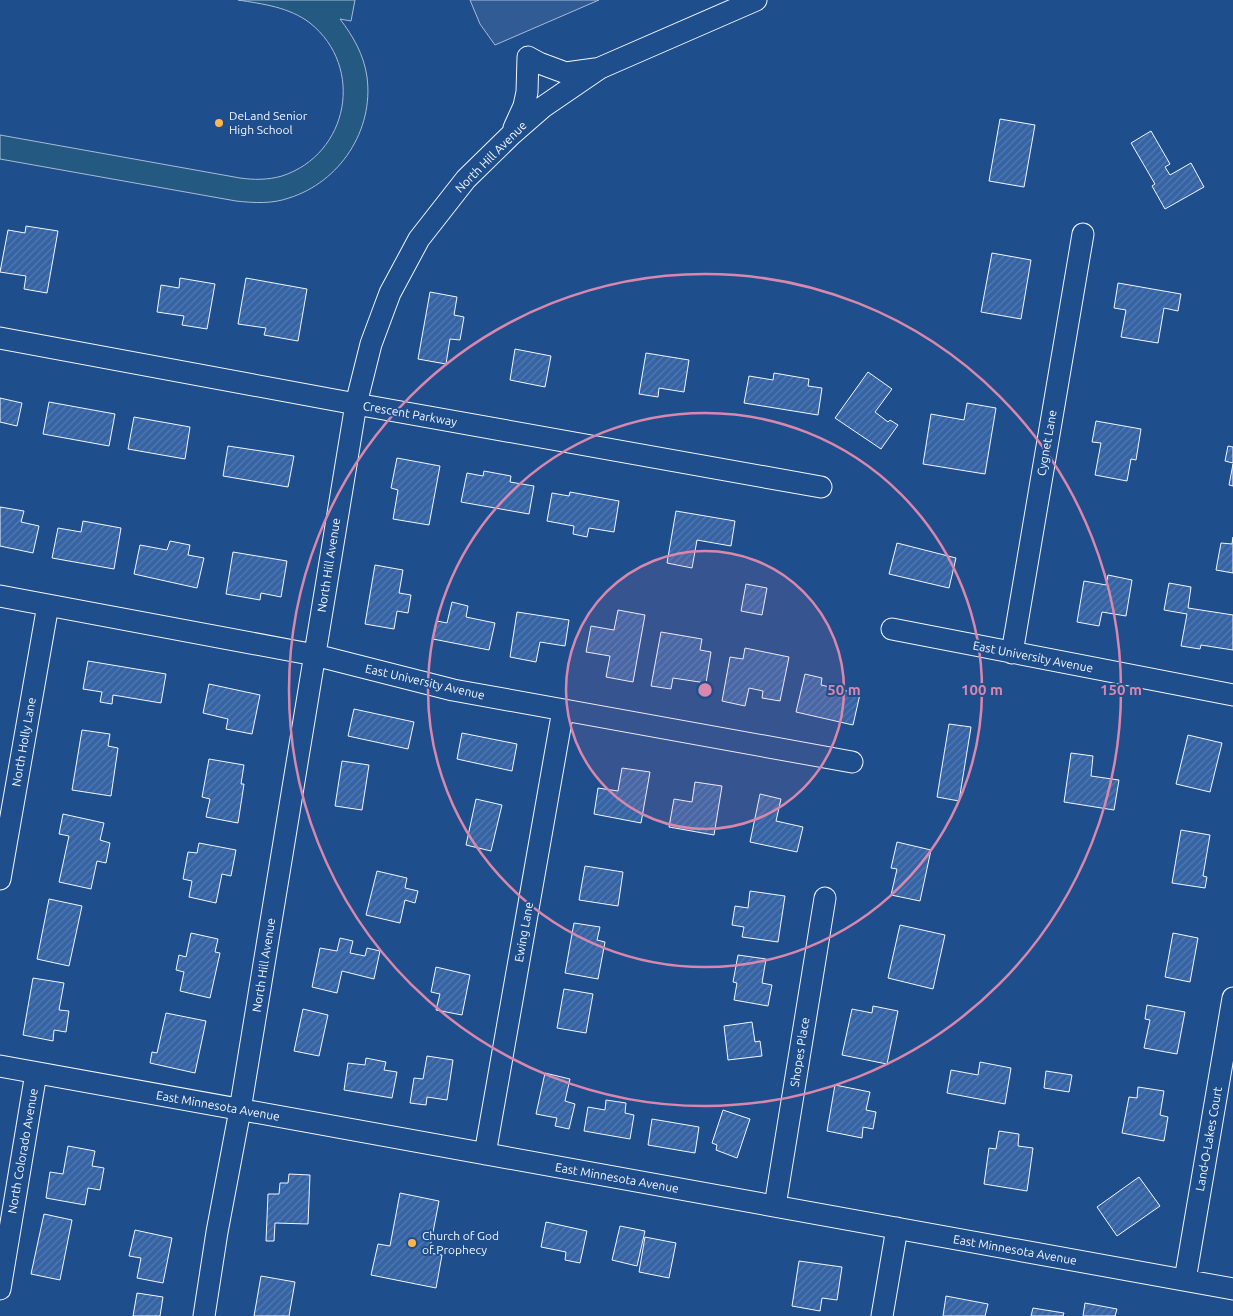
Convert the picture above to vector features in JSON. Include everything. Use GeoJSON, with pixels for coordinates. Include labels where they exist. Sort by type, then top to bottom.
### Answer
{"type":"FeatureCollection","features":[{"type":"Feature","properties":{"kind":"street","name":"North Hill Avenue"},"geometry":{"type":"LineString","coordinates":[[204,1316],[240,1110],[356,404],[371,344],[390,293],[419,239],[466,180],[512,134],[543,107],[600,68],[756,0]]}},
{"type":"Feature","properties":{"kind":"street"},"geometry":{"type":"LineString","coordinates":[[512,134],[524,106],[527,92],[528,57],[566,73],[600,68]]}},
{"type":"Feature","properties":{"kind":"street","name":"Cygnet Lane"},"geometry":{"type":"LineString","coordinates":[[1012,653],[1083,234]]}},
{"type":"Feature","properties":{"kind":"street","name":"Crescent Parkway"},"geometry":{"type":"LineString","coordinates":[[0,338],[820,487]]}},
{"type":"Feature","properties":{"kind":"street","name":"East University Avenue"},"geometry":{"type":"LineString","coordinates":[[0,596],[315,655],[453,690],[852,762]]}},
{"type":"Feature","properties":{"kind":"street","name":"North Holly Lane"},"geometry":{"type":"LineString","coordinates":[[0,879],[48,605]]}},
{"type":"Feature","properties":{"kind":"street","name":"East University Avenue"},"geometry":{"type":"LineString","coordinates":[[892,629],[1233,695]]}},
{"type":"Feature","properties":{"kind":"street","name":"Ewing Lane"},"geometry":{"type":"LineString","coordinates":[[486,1154],[563,710]]}},
{"type":"Feature","properties":{"kind":"street","name":"Shopes Place"},"geometry":{"type":"LineString","coordinates":[[775,1206],[825,898]]}},
{"type":"Feature","properties":{"kind":"street","name":"Land-O-Lakes Court"},"geometry":{"type":"LineString","coordinates":[[1185,1280],[1233,998]]}},
{"type":"Feature","properties":{"kind":"street","name":"East Minnesota Avenue"},"geometry":{"type":"LineString","coordinates":[[0,1066],[1233,1289]]}},
{"type":"Feature","properties":{"kind":"street","name":"North Colorado Avenue"},"geometry":{"type":"LineString","coordinates":[[0,1289],[36,1073]]}},
{"type":"Feature","properties":{"kind":"street"},"geometry":{"type":"LineString","coordinates":[[882,1316],[897,1228]]}},
{"type":"Feature","properties":{"kind":"shaded area"},"geometry":{"type":"Polygon","coordinates":[[[238,0],[355,0],[351,21],[340,19],[357,46],[366,69],[368,97],[365,116],[359,134],[350,151],[338,167],[324,180],[307,190],[283,200],[249,202],[0,159],[0,135],[245,179],[282,176],[305,165],[322,149],[335,130],[342,108],[343,85],[338,62],[327,41],[310,23],[302,18],[276,7],[238,0]]]}},
{"type":"Feature","properties":{"kind":"shaded area"},"geometry":{"type":"Polygon","coordinates":[[[470,0],[599,0],[495,45],[480,24],[470,0]]]}},
{"type":"Feature","properties":{"kind":"building"},"geometry":{"type":"Polygon","coordinates":[[[1000,119],[1035,125],[1024,187],[989,181],[1000,119]]]}},
{"type":"Feature","properties":{"kind":"building"},"geometry":{"type":"Polygon","coordinates":[[[1151,131],[1170,164],[1165,167],[1170,175],[1191,163],[1204,187],[1165,209],[1152,186],[1155,184],[1131,143],[1151,131]]]}},
{"type":"Feature","properties":{"kind":"building"},"geometry":{"type":"Polygon","coordinates":[[[26,226],[58,231],[47,293],[24,289],[26,276],[0,272],[8,230],[25,233],[26,226]]]}},
{"type":"Feature","properties":{"kind":"building"},"geometry":{"type":"Polygon","coordinates":[[[992,253],[1031,260],[1021,319],[981,312],[992,253]]]}},
{"type":"Feature","properties":{"kind":"building"},"geometry":{"type":"Polygon","coordinates":[[[180,278],[215,284],[207,329],[182,325],[184,316],[157,312],[161,285],[179,288],[180,278]]]}},
{"type":"Feature","properties":{"kind":"building"},"geometry":{"type":"Polygon","coordinates":[[[246,278],[307,289],[298,341],[264,335],[266,328],[238,324],[246,278]]]}},
{"type":"Feature","properties":{"kind":"building"},"geometry":{"type":"Polygon","coordinates":[[[1118,283],[1181,294],[1178,311],[1164,308],[1158,343],[1121,337],[1126,310],[1114,308],[1118,283]]]}},
{"type":"Feature","properties":{"kind":"building"},"geometry":{"type":"Polygon","coordinates":[[[430,292],[457,297],[454,315],[464,317],[460,340],[450,339],[446,364],[418,359],[430,292]]]}},
{"type":"Feature","properties":{"kind":"building"},"geometry":{"type":"Polygon","coordinates":[[[515,349],[551,356],[545,387],[510,380],[515,349]]]}},
{"type":"Feature","properties":{"kind":"building"},"geometry":{"type":"Polygon","coordinates":[[[646,353],[689,360],[684,392],[659,388],[658,397],[639,394],[646,353]]]}},
{"type":"Feature","properties":{"kind":"building"},"geometry":{"type":"Polygon","coordinates":[[[868,372],[892,389],[875,412],[888,422],[890,420],[898,425],[881,449],[835,418],[868,372]]]}},
{"type":"Feature","properties":{"kind":"building"},"geometry":{"type":"Polygon","coordinates":[[[774,373],[809,379],[808,386],[822,388],[818,415],[744,403],[749,376],[773,380],[774,373]]]}},
{"type":"Feature","properties":{"kind":"building"},"geometry":{"type":"Polygon","coordinates":[[[0,398],[22,403],[17,426],[0,422],[0,398]]]}},
{"type":"Feature","properties":{"kind":"building"},"geometry":{"type":"Polygon","coordinates":[[[49,402],[115,414],[109,446],[43,434],[49,402]]]}},
{"type":"Feature","properties":{"kind":"building"},"geometry":{"type":"Polygon","coordinates":[[[967,403],[996,408],[985,474],[923,464],[931,414],[964,420],[967,403]]]}},
{"type":"Feature","properties":{"kind":"building"},"geometry":{"type":"Polygon","coordinates":[[[134,417],[190,427],[185,459],[128,449],[134,417]]]}},
{"type":"Feature","properties":{"kind":"building"},"geometry":{"type":"Polygon","coordinates":[[[1096,421],[1141,429],[1136,460],[1131,459],[1127,481],[1095,475],[1101,443],[1092,442],[1096,421]]]}},
{"type":"Feature","properties":{"kind":"building"},"geometry":{"type":"Polygon","coordinates":[[[228,446],[294,456],[288,487],[223,476],[228,446]]]}},
{"type":"Feature","properties":{"kind":"building"},"geometry":{"type":"Polygon","coordinates":[[[1228,446],[1233,447],[1233,463],[1225,461],[1228,446]]]}},
{"type":"Feature","properties":{"kind":"building"},"geometry":{"type":"Polygon","coordinates":[[[397,458],[440,466],[429,525],[393,519],[398,490],[391,488],[397,458]]]}},
{"type":"Feature","properties":{"kind":"building"},"geometry":{"type":"Polygon","coordinates":[[[1233,464],[1233,486],[1229,485],[1233,464]]]}},
{"type":"Feature","properties":{"kind":"building"},"geometry":{"type":"Polygon","coordinates":[[[484,471],[511,476],[510,482],[534,486],[529,514],[461,502],[467,473],[483,476],[484,471]]]}},
{"type":"Feature","properties":{"kind":"building"},"geometry":{"type":"Polygon","coordinates":[[[570,492],[619,501],[614,532],[589,528],[587,537],[573,534],[574,526],[547,521],[552,493],[569,496],[570,492]]]}},
{"type":"Feature","properties":{"kind":"building"},"geometry":{"type":"Polygon","coordinates":[[[0,507],[24,511],[21,522],[39,526],[33,553],[0,546],[0,507]]]}},
{"type":"Feature","properties":{"kind":"building"},"geometry":{"type":"Polygon","coordinates":[[[676,511],[735,521],[731,546],[697,540],[692,568],[667,563],[676,511]]]}},
{"type":"Feature","properties":{"kind":"building"},"geometry":{"type":"Polygon","coordinates":[[[83,521],[121,528],[114,569],[52,558],[58,528],[81,532],[83,521]]]}},
{"type":"Feature","properties":{"kind":"building"},"geometry":{"type":"Polygon","coordinates":[[[1233,537],[1233,573],[1216,570],[1221,543],[1232,544],[1233,537]]]}},
{"type":"Feature","properties":{"kind":"building"},"geometry":{"type":"Polygon","coordinates":[[[170,541],[190,545],[188,555],[204,558],[197,588],[134,574],[140,545],[167,550],[170,541]]]}},
{"type":"Feature","properties":{"kind":"building"},"geometry":{"type":"Polygon","coordinates":[[[897,543],[956,558],[949,588],[889,574],[897,543]]]}},
{"type":"Feature","properties":{"kind":"building"},"geometry":{"type":"Polygon","coordinates":[[[233,552],[287,561],[281,597],[261,593],[260,600],[226,594],[233,552]]]}},
{"type":"Feature","properties":{"kind":"building"},"geometry":{"type":"Polygon","coordinates":[[[375,565],[403,570],[399,593],[411,595],[408,613],[397,611],[394,629],[365,624],[375,565]]]}},
{"type":"Feature","properties":{"kind":"building"},"geometry":{"type":"Polygon","coordinates":[[[1108,575],[1132,580],[1126,616],[1102,612],[1099,626],[1077,622],[1084,581],[1106,585],[1108,575]]]}},
{"type":"Feature","properties":{"kind":"building"},"geometry":{"type":"Polygon","coordinates":[[[1169,583],[1191,587],[1188,608],[1233,615],[1233,650],[1201,645],[1200,649],[1181,646],[1187,614],[1164,610],[1169,583]]]}},
{"type":"Feature","properties":{"kind":"building"},"geometry":{"type":"Polygon","coordinates":[[[746,584],[767,588],[762,615],[741,611],[746,584]]]}},
{"type":"Feature","properties":{"kind":"building"},"geometry":{"type":"Polygon","coordinates":[[[452,602],[468,606],[466,617],[495,623],[489,650],[433,639],[437,621],[447,623],[452,602]]]}},
{"type":"Feature","properties":{"kind":"building"},"geometry":{"type":"Polygon","coordinates":[[[618,610],[645,615],[633,682],[606,677],[610,656],[586,652],[591,626],[614,630],[618,610]]]}},
{"type":"Feature","properties":{"kind":"building"},"geometry":{"type":"Polygon","coordinates":[[[517,612],[569,620],[565,646],[540,642],[536,662],[510,657],[517,612]]]}},
{"type":"Feature","properties":{"kind":"building"},"geometry":{"type":"Polygon","coordinates":[[[661,632],[702,639],[700,650],[711,652],[706,683],[673,678],[671,689],[651,686],[661,632]]]}},
{"type":"Feature","properties":{"kind":"building"},"geometry":{"type":"Polygon","coordinates":[[[745,648],[789,657],[780,701],[762,698],[763,691],[749,688],[745,706],[722,701],[730,657],[743,659],[745,648]]]}},
{"type":"Feature","properties":{"kind":"building"},"geometry":{"type":"Polygon","coordinates":[[[88,661],[166,674],[161,703],[113,695],[112,704],[100,702],[102,692],[83,689],[88,661]]]}},
{"type":"Feature","properties":{"kind":"building"},"geometry":{"type":"Polygon","coordinates":[[[805,674],[822,678],[821,685],[860,694],[853,725],[796,712],[805,674]]]}},
{"type":"Feature","properties":{"kind":"building"},"geometry":{"type":"Polygon","coordinates":[[[209,684],[260,695],[252,734],[226,729],[228,719],[203,713],[209,684]]]}},
{"type":"Feature","properties":{"kind":"building"},"geometry":{"type":"Polygon","coordinates":[[[354,709],[414,722],[408,749],[348,736],[354,709]]]}},
{"type":"Feature","properties":{"kind":"building"},"geometry":{"type":"Polygon","coordinates":[[[949,724],[971,727],[959,801],[937,797],[949,724]]]}},
{"type":"Feature","properties":{"kind":"building"},"geometry":{"type":"Polygon","coordinates":[[[82,730],[110,734],[108,746],[118,748],[111,796],[72,790],[82,730]]]}},
{"type":"Feature","properties":{"kind":"building"},"geometry":{"type":"Polygon","coordinates":[[[462,733],[517,744],[512,771],[457,759],[462,733]]]}},
{"type":"Feature","properties":{"kind":"building"},"geometry":{"type":"Polygon","coordinates":[[[1188,735],[1222,743],[1210,792],[1176,784],[1188,735]]]}},
{"type":"Feature","properties":{"kind":"building"},"geometry":{"type":"Polygon","coordinates":[[[1071,753],[1093,756],[1091,776],[1119,780],[1114,810],[1064,802],[1071,753]]]}},
{"type":"Feature","properties":{"kind":"building"},"geometry":{"type":"Polygon","coordinates":[[[209,759],[244,765],[241,784],[244,784],[238,823],[206,817],[210,799],[202,797],[209,759]]]}},
{"type":"Feature","properties":{"kind":"building"},"geometry":{"type":"Polygon","coordinates":[[[342,761],[369,765],[362,810],[335,806],[342,761]]]}},
{"type":"Feature","properties":{"kind":"building"},"geometry":{"type":"Polygon","coordinates":[[[622,768],[650,772],[641,823],[594,814],[598,788],[618,791],[622,768]]]}},
{"type":"Feature","properties":{"kind":"building"},"geometry":{"type":"Polygon","coordinates":[[[695,782],[722,786],[714,835],[669,827],[674,799],[692,802],[695,782]]]}},
{"type":"Feature","properties":{"kind":"building"},"geometry":{"type":"Polygon","coordinates":[[[760,794],[781,799],[776,821],[803,827],[797,852],[750,842],[760,794]]]}},
{"type":"Feature","properties":{"kind":"building"},"geometry":{"type":"Polygon","coordinates":[[[476,799],[502,805],[491,851],[466,845],[476,799]]]}},
{"type":"Feature","properties":{"kind":"building"},"geometry":{"type":"Polygon","coordinates":[[[63,814],[104,823],[100,840],[110,843],[106,863],[97,861],[91,889],[59,882],[69,836],[59,834],[63,814]]]}},
{"type":"Feature","properties":{"kind":"building"},"geometry":{"type":"Polygon","coordinates":[[[1181,830],[1210,835],[1203,876],[1207,877],[1205,888],[1172,883],[1181,830]]]}},
{"type":"Feature","properties":{"kind":"building"},"geometry":{"type":"Polygon","coordinates":[[[897,842],[931,850],[920,901],[891,895],[897,869],[891,868],[897,842]]]}},
{"type":"Feature","properties":{"kind":"building"},"geometry":{"type":"Polygon","coordinates":[[[199,843],[236,850],[231,876],[222,874],[216,903],[189,897],[192,881],[183,879],[188,852],[197,853],[199,843]]]}},
{"type":"Feature","properties":{"kind":"building"},"geometry":{"type":"Polygon","coordinates":[[[585,866],[623,872],[618,906],[579,900],[585,866]]]}},
{"type":"Feature","properties":{"kind":"building"},"geometry":{"type":"Polygon","coordinates":[[[377,871],[407,878],[405,888],[418,891],[415,903],[405,900],[400,923],[366,915],[377,871]]]}},
{"type":"Feature","properties":{"kind":"building"},"geometry":{"type":"Polygon","coordinates":[[[750,891],[785,896],[778,942],[742,937],[744,927],[732,925],[735,906],[748,908],[750,891]]]}},
{"type":"Feature","properties":{"kind":"building"},"geometry":{"type":"Polygon","coordinates":[[[49,899],[82,906],[69,966],[37,959],[49,899]]]}},
{"type":"Feature","properties":{"kind":"building"},"geometry":{"type":"Polygon","coordinates":[[[574,923],[600,927],[597,940],[605,942],[598,979],[565,973],[574,923]]]}},
{"type":"Feature","properties":{"kind":"building"},"geometry":{"type":"Polygon","coordinates":[[[900,925],[945,935],[933,989],[888,978],[900,925]]]}},
{"type":"Feature","properties":{"kind":"building"},"geometry":{"type":"Polygon","coordinates":[[[191,933],[218,939],[215,952],[220,953],[210,998],[180,991],[184,972],[176,970],[179,955],[186,957],[191,933]]]}},
{"type":"Feature","properties":{"kind":"building"},"geometry":{"type":"Polygon","coordinates":[[[1173,933],[1198,938],[1190,982],[1165,977],[1173,933]]]}},
{"type":"Feature","properties":{"kind":"building"},"geometry":{"type":"Polygon","coordinates":[[[340,938],[353,941],[350,953],[365,956],[367,948],[380,951],[374,979],[342,971],[337,993],[312,987],[320,948],[337,951],[340,938]]]}},
{"type":"Feature","properties":{"kind":"building"},"geometry":{"type":"Polygon","coordinates":[[[738,955],[766,959],[762,983],[772,985],[768,1006],[734,1000],[737,983],[733,982],[738,955]]]}},
{"type":"Feature","properties":{"kind":"building"},"geometry":{"type":"Polygon","coordinates":[[[436,967],[470,975],[462,1015],[436,1010],[440,994],[431,992],[436,967]]]}},
{"type":"Feature","properties":{"kind":"building"},"geometry":{"type":"Polygon","coordinates":[[[33,978],[64,983],[59,1010],[69,1011],[66,1032],[54,1030],[53,1041],[23,1035],[33,978]]]}},
{"type":"Feature","properties":{"kind":"building"},"geometry":{"type":"Polygon","coordinates":[[[564,989],[593,994],[586,1033],[557,1028],[564,989]]]}},
{"type":"Feature","properties":{"kind":"building"},"geometry":{"type":"Polygon","coordinates":[[[1147,1005],[1185,1012],[1177,1054],[1144,1048],[1150,1020],[1145,1019],[1147,1005]]]}},
{"type":"Feature","properties":{"kind":"building"},"geometry":{"type":"Polygon","coordinates":[[[873,1006],[898,1011],[887,1064],[842,1055],[852,1009],[872,1013],[873,1006]]]}},
{"type":"Feature","properties":{"kind":"building"},"geometry":{"type":"Polygon","coordinates":[[[303,1009],[328,1015],[319,1056],[294,1051],[303,1009]]]}},
{"type":"Feature","properties":{"kind":"building"},"geometry":{"type":"Polygon","coordinates":[[[166,1013],[206,1021],[195,1073],[150,1063],[152,1052],[157,1053],[166,1013]]]}},
{"type":"Feature","properties":{"kind":"building"},"geometry":{"type":"Polygon","coordinates":[[[752,1022],[755,1042],[760,1041],[762,1056],[728,1060],[724,1026],[752,1022]]]}},
{"type":"Feature","properties":{"kind":"building"},"geometry":{"type":"Polygon","coordinates":[[[427,1056],[453,1060],[447,1100],[427,1097],[426,1105],[410,1103],[414,1078],[423,1079],[427,1056]]]}},
{"type":"Feature","properties":{"kind":"building"},"geometry":{"type":"Polygon","coordinates":[[[366,1058],[386,1062],[384,1070],[397,1072],[392,1098],[344,1090],[348,1063],[365,1065],[366,1058]]]}},
{"type":"Feature","properties":{"kind":"building"},"geometry":{"type":"Polygon","coordinates":[[[980,1062],[1011,1068],[1005,1104],[947,1093],[951,1070],[978,1075],[980,1062]]]}},
{"type":"Feature","properties":{"kind":"building"},"geometry":{"type":"Polygon","coordinates":[[[1046,1071],[1072,1075],[1069,1092],[1044,1088],[1046,1071]]]}},
{"type":"Feature","properties":{"kind":"building"},"geometry":{"type":"Polygon","coordinates":[[[545,1073],[570,1079],[565,1101],[575,1104],[569,1129],[555,1126],[557,1118],[536,1114],[545,1073]]]}},
{"type":"Feature","properties":{"kind":"building"},"geometry":{"type":"Polygon","coordinates":[[[835,1085],[870,1092],[866,1110],[876,1112],[873,1129],[863,1127],[862,1138],[827,1131],[835,1085]]]}},
{"type":"Feature","properties":{"kind":"building"},"geometry":{"type":"Polygon","coordinates":[[[1138,1087],[1164,1091],[1160,1115],[1168,1117],[1164,1141],[1122,1133],[1129,1097],[1137,1098],[1138,1087]]]}},
{"type":"Feature","properties":{"kind":"building"},"geometry":{"type":"Polygon","coordinates":[[[606,1100],[626,1103],[625,1113],[634,1115],[630,1139],[584,1131],[588,1107],[605,1110],[606,1100]]]}},
{"type":"Feature","properties":{"kind":"building"},"geometry":{"type":"Polygon","coordinates":[[[723,1110],[750,1119],[737,1158],[716,1150],[717,1145],[712,1143],[723,1110]]]}},
{"type":"Feature","properties":{"kind":"building"},"geometry":{"type":"Polygon","coordinates":[[[652,1119],[699,1127],[695,1153],[648,1145],[652,1119]]]}},
{"type":"Feature","properties":{"kind":"building"},"geometry":{"type":"Polygon","coordinates":[[[999,1131],[1019,1134],[1018,1146],[1033,1148],[1027,1191],[984,1184],[989,1148],[996,1149],[999,1131]]]}},
{"type":"Feature","properties":{"kind":"building"},"geometry":{"type":"Polygon","coordinates":[[[68,1146],[95,1151],[92,1166],[104,1168],[100,1190],[88,1188],[85,1205],[46,1198],[50,1172],[63,1174],[68,1146]]]}},
{"type":"Feature","properties":{"kind":"building"},"geometry":{"type":"Polygon","coordinates":[[[289,1174],[310,1175],[308,1224],[275,1223],[274,1241],[266,1241],[268,1194],[279,1194],[280,1183],[288,1183],[289,1174]]]}},
{"type":"Feature","properties":{"kind":"building"},"geometry":{"type":"Polygon","coordinates":[[[1139,1177],[1160,1206],[1117,1236],[1097,1207],[1139,1177]]]}},
{"type":"Feature","properties":{"kind":"building"},"geometry":{"type":"Polygon","coordinates":[[[400,1193],[439,1201],[429,1253],[442,1255],[436,1288],[371,1275],[378,1244],[390,1246],[400,1193]]]}},
{"type":"Feature","properties":{"kind":"building"},"geometry":{"type":"Polygon","coordinates":[[[44,1214],[72,1220],[60,1280],[31,1274],[44,1214]]]}},
{"type":"Feature","properties":{"kind":"building"},"geometry":{"type":"Polygon","coordinates":[[[546,1222],[587,1231],[580,1263],[565,1260],[566,1252],[541,1247],[546,1222]]]}},
{"type":"Feature","properties":{"kind":"building"},"geometry":{"type":"Polygon","coordinates":[[[620,1226],[645,1231],[637,1266],[612,1260],[620,1226]]]}},
{"type":"Feature","properties":{"kind":"building"},"geometry":{"type":"Polygon","coordinates":[[[135,1230],[172,1238],[163,1283],[137,1278],[141,1258],[129,1256],[135,1230]]]}},
{"type":"Feature","properties":{"kind":"building"},"geometry":{"type":"Polygon","coordinates":[[[645,1237],[676,1243],[669,1278],[639,1272],[645,1237]]]}},
{"type":"Feature","properties":{"kind":"building"},"geometry":{"type":"Polygon","coordinates":[[[799,1261],[842,1267],[837,1300],[822,1298],[820,1311],[792,1306],[799,1261]]]}},
{"type":"Feature","properties":{"kind":"building"},"geometry":{"type":"Polygon","coordinates":[[[261,1276],[295,1282],[289,1316],[254,1316],[261,1276]]]}},
{"type":"Feature","properties":{"kind":"building"},"geometry":{"type":"Polygon","coordinates":[[[137,1293],[163,1297],[160,1316],[133,1316],[137,1293]]]}},
{"type":"Feature","properties":{"kind":"building"},"geometry":{"type":"Polygon","coordinates":[[[946,1296],[988,1304],[985,1316],[943,1316],[946,1296]]]}},
{"type":"Feature","properties":{"kind":"building"},"geometry":{"type":"Polygon","coordinates":[[[1085,1303],[1117,1309],[1115,1316],[1083,1316],[1085,1303]]]}},
{"type":"Feature","properties":{"kind":"building"},"geometry":{"type":"Polygon","coordinates":[[[1033,1308],[1064,1313],[1063,1316],[1031,1316],[1033,1308]]]}},
{"type":"Feature","properties":{"kind":"place","name":"DeLand Senior High School"},"geometry":{"type":"Point","coordinates":[219,123]}},
{"type":"Feature","properties":{"kind":"place","name":"Church of God of Prophecy"},"geometry":{"type":"Point","coordinates":[412,1243]}}]}
